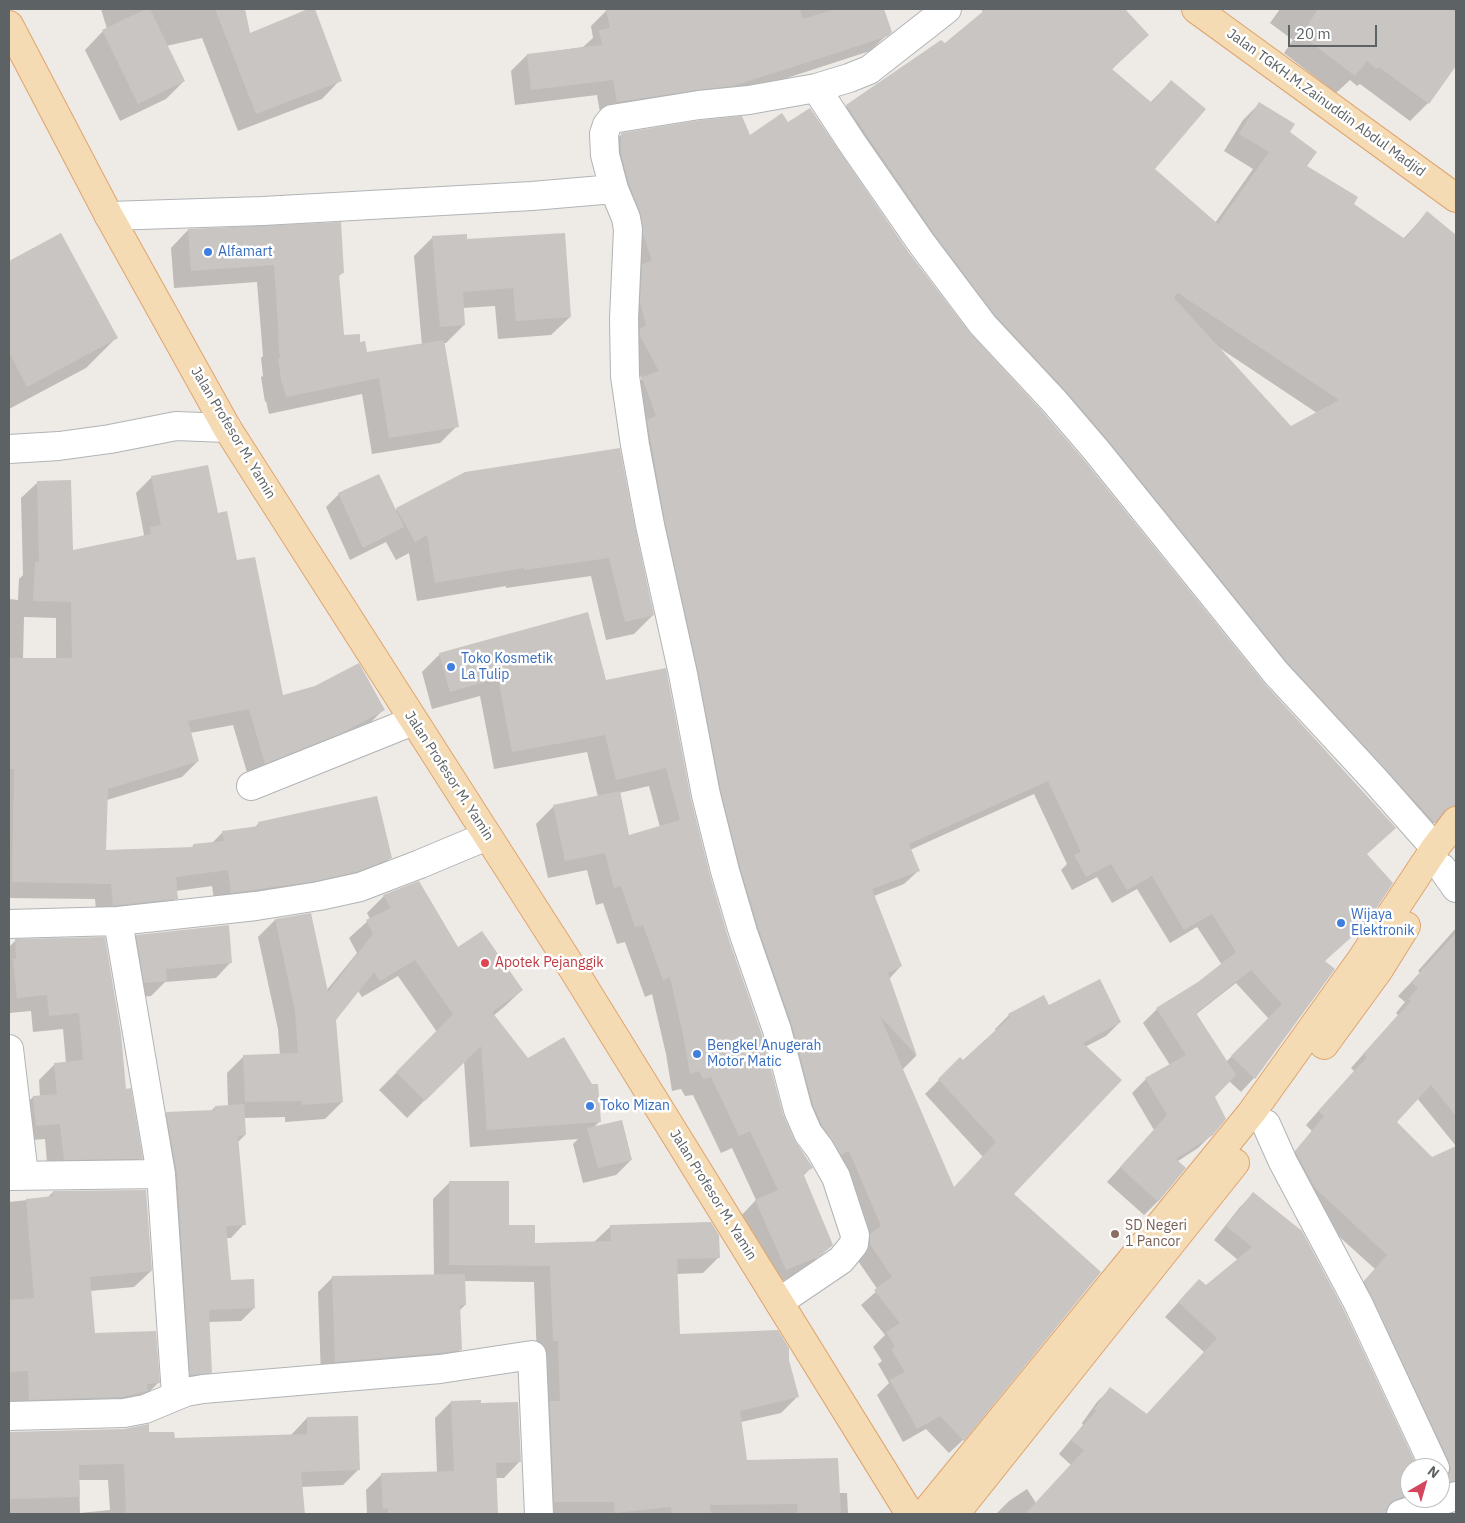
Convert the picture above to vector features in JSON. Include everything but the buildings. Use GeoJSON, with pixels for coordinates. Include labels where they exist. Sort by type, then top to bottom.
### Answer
{"type":"FeatureCollection","features":[{"type":"Feature","properties":{"kind":"main road","name":"Jalan TGKH.M.Zainuddin Abdul Madjid"},"geometry":{"type":"LineString","coordinates":[[1196,9],[1456,198]]}},
{"type":"Feature","properties":{"kind":"main road","name":"Jalan Profesor M. Yamin"},"geometry":{"type":"LineString","coordinates":[[9,25],[109,216],[227,428],[576,974],[910,1514]]}},
{"type":"Feature","properties":{"kind":"main road"},"geometry":{"type":"LineString","coordinates":[[924,1514],[1370,966],[1447,863],[1456,821]]}},
{"type":"Feature","properties":{"kind":"main road"},"geometry":{"type":"LineString","coordinates":[[955,1514],[1266,1124],[1370,966]]}},
{"type":"Feature","properties":{"kind":"street"},"geometry":{"type":"LineString","coordinates":[[779,1302],[841,1260],[854,1244],[855,1235],[836,1177],[820,1148],[808,1133],[798,1110],[774,1022],[743,932],[725,872],[706,796],[683,674],[650,524],[635,445],[625,376],[624,319],[628,230],[620,200],[614,189],[604,155],[604,134],[612,119],[699,105],[749,100],[816,88],[849,78],[869,70],[947,9]]}},
{"type":"Feature","properties":{"kind":"street"},"geometry":{"type":"LineString","coordinates":[[816,88],[922,244],[982,325],[1054,401],[1276,672],[1447,863]]}},
{"type":"Feature","properties":{"kind":"street"},"geometry":{"type":"LineString","coordinates":[[109,216],[272,210],[532,196],[614,189]]}},
{"type":"Feature","properties":{"kind":"street"},"geometry":{"type":"LineString","coordinates":[[9,450],[110,439],[176,426],[227,428]]}},
{"type":"Feature","properties":{"kind":"street"},"geometry":{"type":"LineString","coordinates":[[251,786],[413,721]]}},
{"type":"Feature","properties":{"kind":"street"},"geometry":{"type":"LineString","coordinates":[[9,924],[118,921],[256,906],[319,896],[360,887],[487,836]]}},
{"type":"Feature","properties":{"kind":"street"},"geometry":{"type":"LineString","coordinates":[[118,921],[161,1174],[176,1395]]}},
{"type":"Feature","properties":{"kind":"street"},"geometry":{"type":"LineString","coordinates":[[9,1049],[16,1176],[161,1174]]}},
{"type":"Feature","properties":{"kind":"street"},"geometry":{"type":"LineString","coordinates":[[1266,1124],[1283,1162],[1358,1303],[1430,1458]]}},
{"type":"Feature","properties":{"kind":"street"},"geometry":{"type":"LineString","coordinates":[[9,1416],[124,1413],[145,1409],[176,1395],[203,1389],[448,1369],[532,1355],[539,1514]]}},
{"type":"Feature","properties":{"kind":"street"},"geometry":{"type":"LineString","coordinates":[[1401,1514],[1413,1508]]}},
{"type":"Feature","properties":{"kind":"place","name":"Alfamart"},"geometry":{"type":"Point","coordinates":[208,252]}},
{"type":"Feature","properties":{"kind":"place","name":"Toko Kosmetik La Tulip"},"geometry":{"type":"Point","coordinates":[451,667]}},
{"type":"Feature","properties":{"kind":"place","name":"Wijaya Elektronik"},"geometry":{"type":"Point","coordinates":[1341,923]}},
{"type":"Feature","properties":{"kind":"place","name":"Apotek Pejanggik"},"geometry":{"type":"Point","coordinates":[485,963]}},
{"type":"Feature","properties":{"kind":"place","name":"Bengkel Anugerah Motor Matic"},"geometry":{"type":"Point","coordinates":[697,1054]}},
{"type":"Feature","properties":{"kind":"place","name":"Toko Mizan"},"geometry":{"type":"Point","coordinates":[590,1106]}},
{"type":"Feature","properties":{"kind":"place","name":"SD Negeri 1 Pancor"},"geometry":{"type":"Point","coordinates":[1115,1234]}}]}
